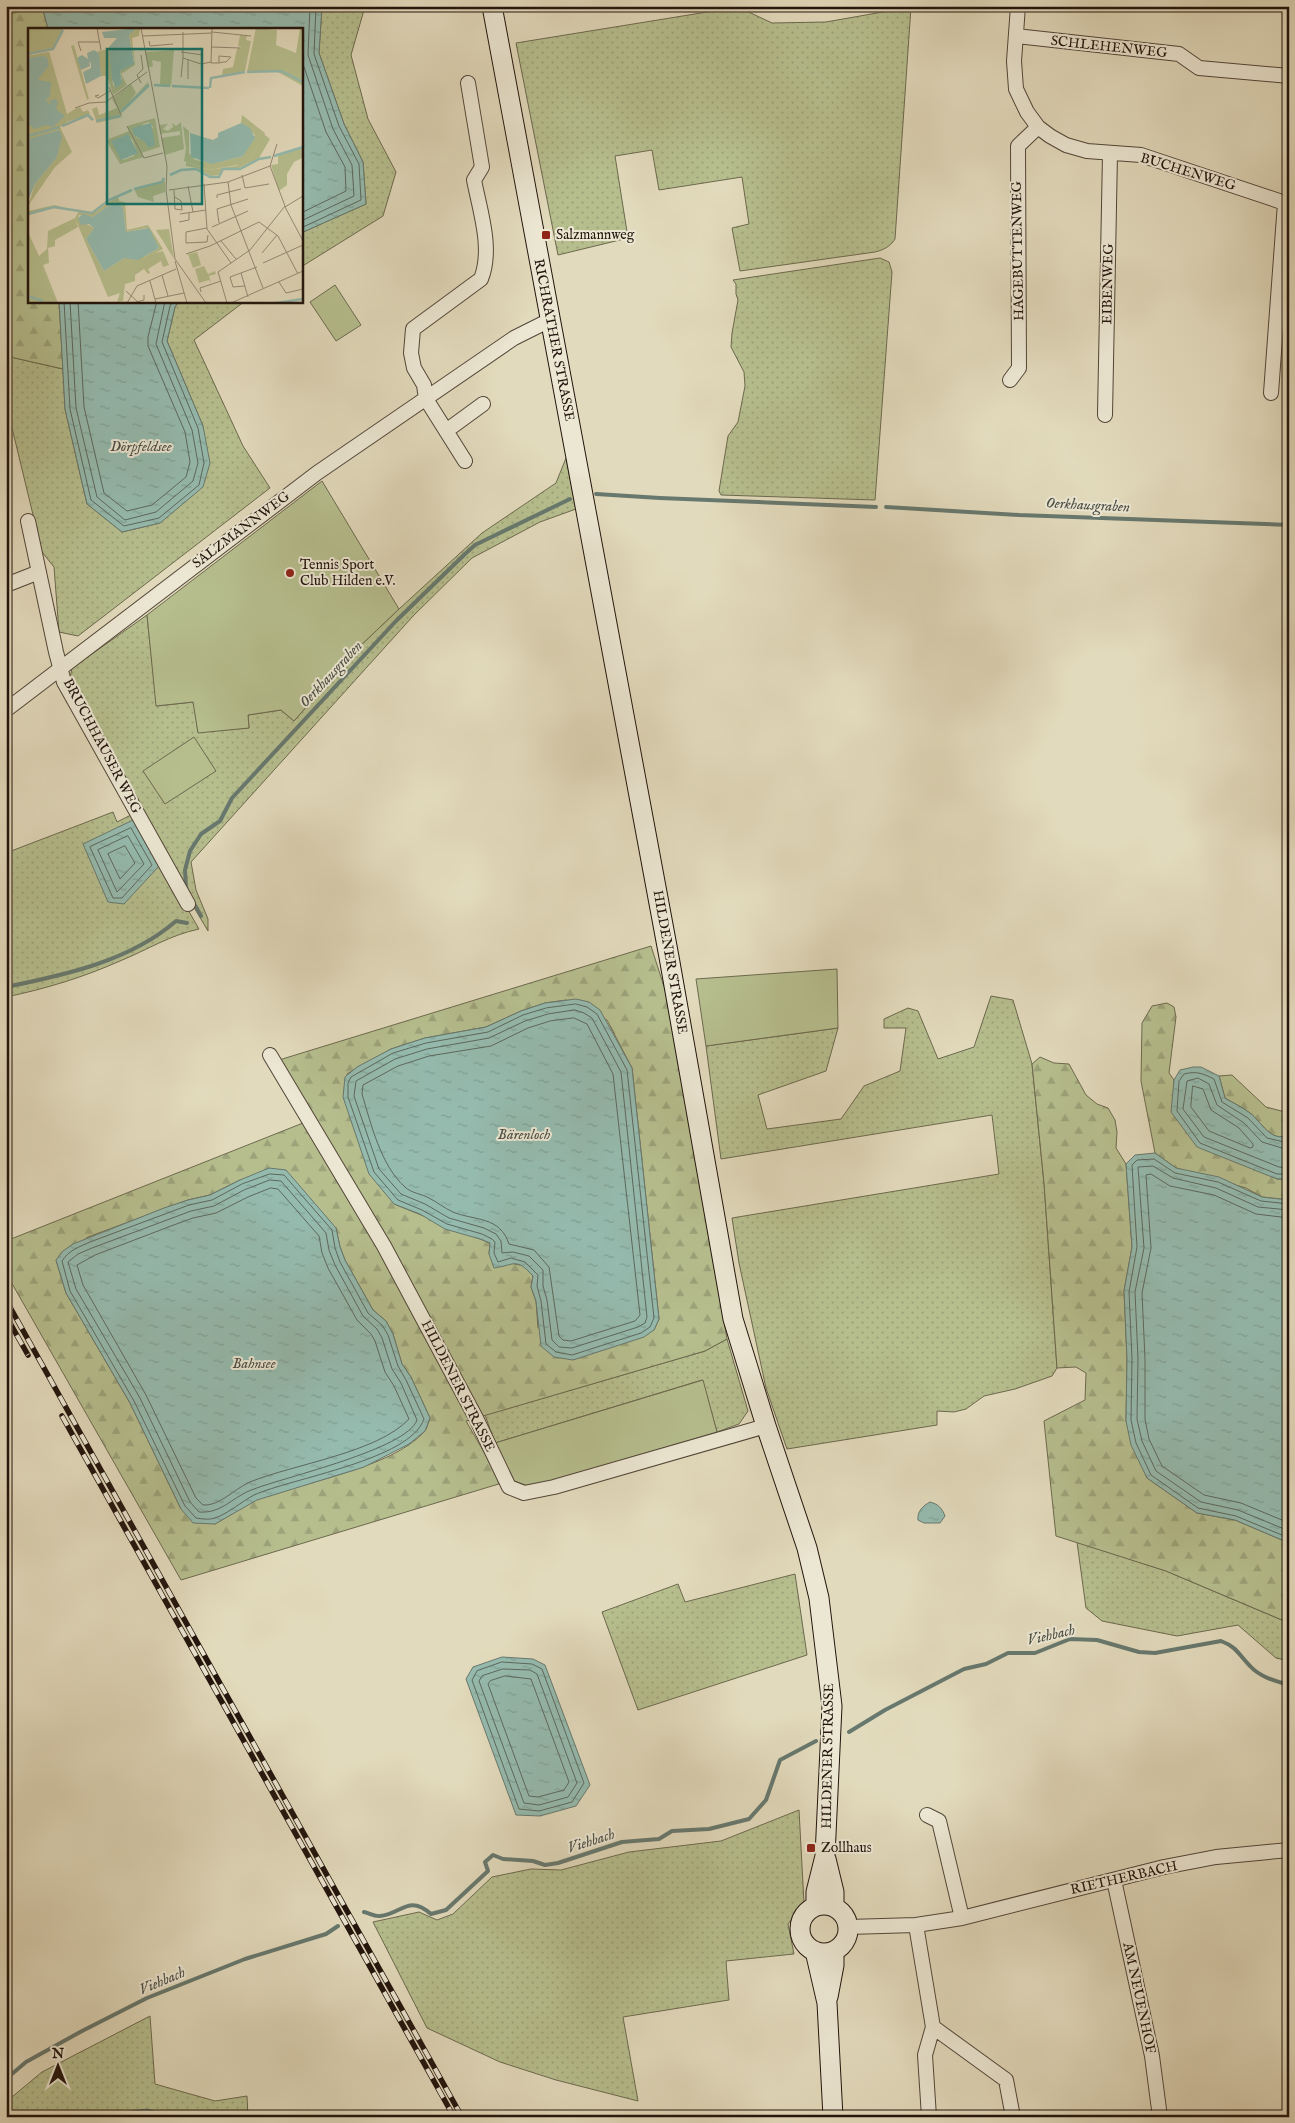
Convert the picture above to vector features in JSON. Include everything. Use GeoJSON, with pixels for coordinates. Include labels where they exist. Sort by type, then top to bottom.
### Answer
{"type":"FeatureCollection","features":[{"type":"Feature","properties":{"kind":"main road","name":"RICHRATHER STRASSE"},"geometry":{"type":"LineString","coordinates":[[492,6],[584,496]]}},
{"type":"Feature","properties":{"kind":"main road","name":"HILDENER STRASSE"},"geometry":{"type":"LineString","coordinates":[[584,496],[669,957],[733,1319],[766,1426],[807,1548],[819,1598],[832,1706],[825,1856],[816,1892],[825,1907]]}},
{"type":"Feature","properties":{"kind":"main road"},"geometry":{"type":"LineString","coordinates":[[814,1952],[825,1954],[842,1946],[847,1937],[848,1927],[846,1918],[825,1907],[806,1914],[800,1923],[800,1934],[814,1952],[827,2003],[833,2117]]}},
{"type":"Feature","properties":{"kind":"main road"},"geometry":{"type":"LineString","coordinates":[[827,2003],[834,1965],[834,1951]]}},
{"type":"Feature","properties":{"kind":"street","name":"BUCHENWEG"},"geometry":{"type":"LineString","coordinates":[[1018,6],[1014,75],[1016,89],[1027,112],[1038,127],[1066,145],[1087,151],[1141,156],[1287,203]]}},
{"type":"Feature","properties":{"kind":"street","name":"SCHLEHENWEG"},"geometry":{"type":"LineString","coordinates":[[1016,36],[1178,54],[1198,68],[1289,76]]}},
{"type":"Feature","properties":{"kind":"street"},"geometry":{"type":"LineString","coordinates":[[465,461],[426,399],[424,385],[414,368],[411,352],[413,329],[481,279],[486,267],[486,252],[474,180],[482,167],[468,83]]}},
{"type":"Feature","properties":{"kind":"street","name":"HAGEBUTTENWEG"},"geometry":{"type":"LineString","coordinates":[[1010,380],[1019,368],[1018,146],[1038,127]]}},
{"type":"Feature","properties":{"kind":"street","name":"EIBENWEG"},"geometry":{"type":"LineString","coordinates":[[1105,415],[1110,154]]}},
{"type":"Feature","properties":{"kind":"street"},"geometry":{"type":"LineString","coordinates":[[1271,393],[1287,203]]}},
{"type":"Feature","properties":{"kind":"street","name":"SALZMANNWEG"},"geometry":{"type":"LineString","coordinates":[[6,710],[317,472],[514,338],[550,320]]}},
{"type":"Feature","properties":{"kind":"street"},"geometry":{"type":"LineString","coordinates":[[446,431],[483,404]]}},
{"type":"Feature","properties":{"kind":"street","name":"BRUCHHAUSER WEG"},"geometry":{"type":"LineString","coordinates":[[28,521],[64,682],[188,904]]}},
{"type":"Feature","properties":{"kind":"street"},"geometry":{"type":"LineString","coordinates":[[6,585],[40,572]]}},
{"type":"Feature","properties":{"kind":"street","name":"HILDENER STRASSE"},"geometry":{"type":"LineString","coordinates":[[270,1054],[384,1246],[476,1418],[510,1487],[524,1493],[554,1487],[766,1426]]}},
{"type":"Feature","properties":{"kind":"street"},"geometry":{"type":"LineString","coordinates":[[927,1815],[939,1821],[962,1918]]}},
{"type":"Feature","properties":{"kind":"street","name":"RIETHERBACH"},"geometry":{"type":"LineString","coordinates":[[848,1927],[916,1925],[962,1918],[1216,1857],[1289,1850]]}},
{"type":"Feature","properties":{"kind":"street","name":"AM NEUENHOF"},"geometry":{"type":"LineString","coordinates":[[1114,1880],[1152,2056],[1160,2117]]}},
{"type":"Feature","properties":{"kind":"street"},"geometry":{"type":"LineString","coordinates":[[916,1925],[933,2027],[925,2055],[929,2117]]}},
{"type":"Feature","properties":{"kind":"street"},"geometry":{"type":"LineString","coordinates":[[933,2027],[1006,2080],[1013,2117]]}},
{"type":"Feature","properties":{"kind":"green space"},"geometry":{"type":"Polygon","coordinates":[[[42,6],[48,28],[28,28],[28,302],[59,302],[63,369],[6,356],[6,15],[42,6]]]}},
{"type":"Feature","properties":{"kind":"green space"},"geometry":{"type":"Polygon","coordinates":[[[322,6],[363,6],[364,10],[351,55],[368,119],[396,172],[383,216],[302,266],[302,233],[366,204],[363,162],[344,124],[319,53],[322,6]]]}},
{"type":"Feature","properties":{"kind":"green space"},"geometry":{"type":"Polygon","coordinates":[[[738,7],[772,23],[826,22],[911,7],[895,239],[893,242],[886,248],[875,252],[740,271],[732,228],[749,224],[742,177],[659,190],[652,150],[615,156],[628,238],[558,255],[516,43],[738,7]]]}},
{"type":"Feature","properties":{"kind":"green space"},"geometry":{"type":"Polygon","coordinates":[[[880,258],[889,262],[892,272],[875,500],[721,495],[719,491],[728,436],[738,422],[745,386],[744,372],[731,347],[738,300],[736,284],[733,280],[880,258]]]}},
{"type":"Feature","properties":{"kind":"green space"},"geometry":{"type":"Polygon","coordinates":[[[335,285],[361,325],[336,341],[310,302],[335,285]]]}},
{"type":"Feature","properties":{"kind":"green space"},"geometry":{"type":"Polygon","coordinates":[[[178,302],[244,302],[194,340],[243,446],[270,488],[78,636],[59,632],[54,567],[42,552],[6,403],[6,356],[63,369],[65,409],[87,504],[122,532],[160,523],[203,426],[167,341],[175,307],[178,302]]]}},
{"type":"Feature","properties":{"kind":"green space"},"geometry":{"type":"Polygon","coordinates":[[[566,458],[576,509],[540,522],[472,558],[414,615],[191,862],[196,890],[208,919],[208,931],[182,887],[70,679],[72,668],[147,615],[157,706],[194,702],[198,732],[249,728],[248,715],[281,710],[294,721],[358,648],[482,533],[556,483],[566,458]]]}},
{"type":"Feature","properties":{"kind":"green space","name":"Tennis Sport Club Hilden e.V."},"geometry":{"type":"Polygon","coordinates":[[[322,481],[399,609],[358,648],[294,721],[281,710],[248,715],[249,728],[198,733],[193,702],[156,706],[147,615],[322,481]]]}},
{"type":"Feature","properties":{"kind":"green space"},"geometry":{"type":"Polygon","coordinates":[[[194,737],[216,771],[165,804],[143,771],[194,737]]]}},
{"type":"Feature","properties":{"kind":"green space"},"geometry":{"type":"Polygon","coordinates":[[[113,812],[117,822],[133,814],[199,929],[168,939],[106,967],[78,977],[6,997],[6,853],[113,812]]]}},
{"type":"Feature","properties":{"kind":"green space"},"geometry":{"type":"Polygon","coordinates":[[[651,946],[667,996],[727,1339],[705,1351],[466,1421],[502,1483],[181,1580],[6,1273],[6,1241],[303,1123],[279,1060],[651,946]],[[566,1000],[545,1003],[521,1011],[486,1027],[425,1038],[391,1049],[347,1074],[394,1204],[490,1243],[489,1254],[503,1266],[511,1263],[524,1266],[533,1276],[531,1287],[536,1301],[538,1328],[654,1330],[659,1319],[632,1068],[607,1020],[566,1000]],[[240,1180],[210,1195],[188,1200],[88,1237],[56,1260],[66,1293],[130,1403],[181,1509],[215,1524],[241,1507],[258,1499],[346,1473],[391,1455],[409,1445],[424,1432],[430,1418],[411,1377],[402,1364],[393,1334],[386,1321],[373,1310],[345,1260],[336,1228],[240,1180]]]}},
{"type":"Feature","properties":{"kind":"green space"},"geometry":{"type":"Polygon","coordinates":[[[837,969],[838,1028],[706,1046],[696,979],[837,969]]]}},
{"type":"Feature","properties":{"kind":"green space"},"geometry":{"type":"Polygon","coordinates":[[[991,996],[1013,1000],[1032,1064],[1044,1183],[1057,1368],[1052,1376],[1015,1389],[984,1396],[966,1409],[954,1412],[937,1411],[937,1425],[787,1449],[766,1388],[739,1263],[732,1218],[999,1174],[992,1115],[721,1159],[706,1046],[838,1028],[826,1071],[758,1095],[767,1129],[841,1119],[864,1086],[900,1071],[906,1028],[884,1028],[884,1019],[908,1008],[918,1011],[938,1059],[974,1047],[991,996]]]}},
{"type":"Feature","properties":{"kind":"green space"},"geometry":{"type":"Polygon","coordinates":[[[1167,1003],[1174,1007],[1176,1017],[1169,1073],[1174,1080],[1174,1086],[1277,1179],[1289,1179],[1289,1200],[1262,1197],[1246,1188],[1176,1168],[1155,1153],[1141,1081],[1142,1023],[1152,1006],[1167,1003]]]}},
{"type":"Feature","properties":{"kind":"green space"},"geometry":{"type":"Polygon","coordinates":[[[1040,1057],[1054,1063],[1069,1064],[1086,1095],[1097,1104],[1108,1108],[1115,1120],[1117,1132],[1116,1148],[1126,1164],[1132,1247],[1124,1291],[1127,1359],[1126,1421],[1147,1478],[1197,1513],[1235,1520],[1289,1543],[1289,1623],[1166,1571],[1056,1536],[1044,1421],[1085,1400],[1086,1373],[1076,1367],[1057,1368],[1044,1183],[1032,1064],[1040,1057]]]}},
{"type":"Feature","properties":{"kind":"green space"},"geometry":{"type":"Polygon","coordinates":[[[1232,1075],[1266,1107],[1289,1113],[1289,1135],[1282,1137],[1271,1134],[1250,1113],[1225,1098],[1219,1076],[1232,1075]]]}},
{"type":"Feature","properties":{"kind":"green space"},"geometry":{"type":"Polygon","coordinates":[[[727,1339],[748,1411],[739,1424],[717,1432],[702,1380],[495,1443],[485,1415],[705,1351],[727,1339]]]}},
{"type":"Feature","properties":{"kind":"green space"},"geometry":{"type":"Polygon","coordinates":[[[703,1380],[717,1432],[531,1487],[514,1481],[495,1443],[703,1380]]]}},
{"type":"Feature","properties":{"kind":"green space"},"geometry":{"type":"Polygon","coordinates":[[[1077,1542],[1166,1571],[1289,1623],[1289,1661],[1276,1658],[1238,1625],[1177,1636],[1102,1621],[1086,1608],[1077,1542]]]}},
{"type":"Feature","properties":{"kind":"green space"},"geometry":{"type":"Polygon","coordinates":[[[795,1574],[807,1655],[638,1710],[602,1612],[678,1584],[685,1602],[795,1574]]]}},
{"type":"Feature","properties":{"kind":"green space"},"geometry":{"type":"Polygon","coordinates":[[[799,1810],[804,1903],[788,1924],[794,1954],[726,1961],[729,2000],[623,2017],[638,2101],[556,2080],[500,2062],[427,2028],[373,1922],[419,1912],[437,1920],[453,1914],[492,1877],[531,1869],[561,1870],[629,1852],[721,1841],[799,1810]]]}},
{"type":"Feature","properties":{"kind":"green space"},"geometry":{"type":"Polygon","coordinates":[[[150,2016],[155,2084],[215,2101],[247,2096],[248,2117],[172,2117],[168,2115],[6,2117],[6,2102],[42,2072],[150,2016]]]}},
{"type":"Feature","properties":{"kind":"water"},"geometry":{"type":"Polygon","coordinates":[[[42,6],[322,6],[319,53],[344,124],[363,162],[366,204],[302,233],[302,28],[48,28],[42,6]]]}},
{"type":"Feature","properties":{"kind":"water","name":"Dörpfeldsee"},"geometry":{"type":"Polygon","coordinates":[[[59,302],[178,302],[175,307],[167,341],[203,426],[210,463],[203,487],[160,523],[122,532],[87,504],[65,409],[59,302]]]}},
{"type":"Feature","properties":{"kind":"water"},"geometry":{"type":"Polygon","coordinates":[[[133,820],[159,866],[124,904],[108,902],[83,844],[133,820]]]}},
{"type":"Feature","properties":{"kind":"water","name":"Bärenloch"},"geometry":{"type":"Polygon","coordinates":[[[576,999],[589,1002],[600,1010],[632,1068],[659,1319],[654,1330],[644,1337],[573,1360],[554,1357],[541,1346],[536,1301],[531,1287],[533,1276],[523,1266],[515,1264],[494,1268],[489,1254],[490,1243],[445,1229],[420,1214],[394,1204],[369,1174],[343,1097],[345,1077],[357,1067],[391,1049],[425,1038],[486,1027],[521,1011],[545,1003],[576,999]]]}},
{"type":"Feature","properties":{"kind":"water"},"geometry":{"type":"Polygon","coordinates":[[[1201,1067],[1219,1076],[1225,1098],[1250,1113],[1271,1134],[1282,1137],[1289,1135],[1289,1179],[1277,1179],[1197,1147],[1171,1112],[1174,1080],[1180,1070],[1201,1067]]]}},
{"type":"Feature","properties":{"kind":"water"},"geometry":{"type":"Polygon","coordinates":[[[1155,1153],[1176,1168],[1219,1177],[1262,1197],[1289,1200],[1289,1543],[1235,1520],[1197,1513],[1147,1478],[1131,1445],[1126,1421],[1127,1359],[1124,1291],[1132,1247],[1126,1164],[1135,1155],[1155,1153]]]}},
{"type":"Feature","properties":{"kind":"water","name":"Bahnsee"},"geometry":{"type":"Polygon","coordinates":[[[269,1168],[286,1170],[336,1228],[345,1260],[373,1310],[386,1321],[393,1334],[402,1364],[411,1377],[430,1418],[425,1431],[409,1444],[364,1467],[257,1500],[215,1524],[193,1523],[181,1509],[130,1403],[66,1293],[56,1260],[63,1251],[73,1244],[164,1208],[210,1195],[269,1168]]]}},
{"type":"Feature","properties":{"kind":"water"},"geometry":{"type":"Polygon","coordinates":[[[930,1502],[937,1505],[944,1513],[945,1516],[940,1523],[924,1523],[918,1520],[918,1514],[921,1509],[930,1502]]]}},
{"type":"Feature","properties":{"kind":"water"},"geometry":{"type":"Polygon","coordinates":[[[502,1657],[533,1659],[545,1665],[590,1785],[576,1806],[540,1816],[516,1815],[466,1679],[473,1667],[502,1657]]]}},
{"type":"Feature","properties":{"kind":"water"},"geometry":{"type":"Polygon","coordinates":[[[147,2109],[172,2117],[89,2117],[147,2109]]]}},
{"type":"Feature","properties":{"kind":"waterway","name":"Oerkhausgraben"},"geometry":{"type":"LineString","coordinates":[[596,494],[876,507]]}},
{"type":"Feature","properties":{"kind":"waterway","name":"Oerkhausgraben"},"geometry":{"type":"LineString","coordinates":[[186,887],[185,870],[190,851],[201,834],[220,821],[232,798],[396,621],[475,545],[570,499]]}},
{"type":"Feature","properties":{"kind":"waterway","name":"Oerkhausgraben"},"geometry":{"type":"LineString","coordinates":[[886,507],[1019,515],[1289,525]]}},
{"type":"Feature","properties":{"kind":"waterway","name":"Oerkhausgraben"},"geometry":{"type":"LineString","coordinates":[[192,900],[201,916]]}},
{"type":"Feature","properties":{"kind":"waterway","name":"Oerkhausgraben"},"geometry":{"type":"LineString","coordinates":[[6,987],[96,964],[138,946],[158,935],[176,921],[187,923]]}},
{"type":"Feature","properties":{"kind":"waterway","name":"Viehbach"},"geometry":{"type":"LineString","coordinates":[[849,1732],[885,1710],[964,1669],[986,1664],[1008,1653],[1035,1653],[1070,1639],[1097,1640],[1139,1652],[1155,1653],[1221,1641],[1234,1649],[1258,1673],[1289,1685]]}},
{"type":"Feature","properties":{"kind":"waterway","name":"Viehbach"},"geometry":{"type":"LineString","coordinates":[[364,1912],[380,1916],[388,1915],[411,1905],[423,1908],[431,1914],[446,1910],[488,1871],[485,1862],[493,1855],[503,1859],[533,1861],[545,1865],[558,1863],[622,1842],[659,1839],[672,1831],[709,1829],[749,1819],[766,1800],[780,1760],[816,1741]]}},
{"type":"Feature","properties":{"kind":"waterway","name":"Viehbach"},"geometry":{"type":"LineString","coordinates":[[6,2079],[26,2062],[147,1998],[245,1959],[326,1934],[338,1926]]}},
{"type":"Feature","properties":{"kind":"railway"},"geometry":{"type":"LineString","coordinates":[[6,1300],[462,2117]]}},
{"type":"Feature","properties":{"kind":"railway"},"geometry":{"type":"LineString","coordinates":[[6,1316],[28,1355]]}},
{"type":"Feature","properties":{"kind":"railway"},"geometry":{"type":"LineString","coordinates":[[62,1416],[454,2117]]}},
{"type":"Feature","properties":{"kind":"place","name":"Salzmannweg"},"geometry":{"type":"Point","coordinates":[546,235]}},
{"type":"Feature","properties":{"kind":"place","name":"Tennis Sport Club Hilden e.V."},"geometry":{"type":"Point","coordinates":[290,573]}},
{"type":"Feature","properties":{"kind":"place","name":"Zollhaus"},"geometry":{"type":"Point","coordinates":[811,1848]}}]}
